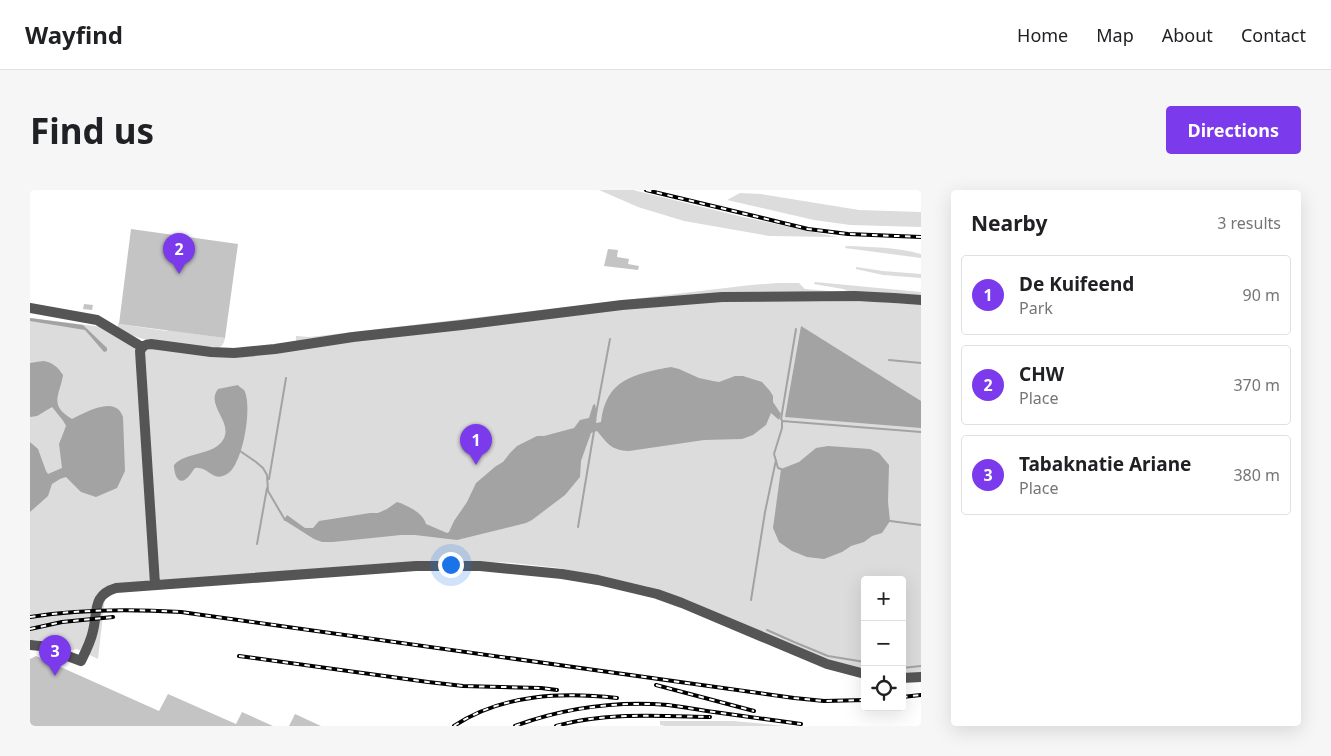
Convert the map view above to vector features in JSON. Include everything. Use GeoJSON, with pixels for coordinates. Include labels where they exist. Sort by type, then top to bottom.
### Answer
{"type":"FeatureCollection","features":[{"type":"Feature","properties":{"kind":"street"},"geometry":{"type":"LineString","coordinates":[[155,584],[140,352],[146,344],[234,353],[622,305],[722,297],[848,296],[921,300]]}},
{"type":"Feature","properties":{"kind":"street"},"geometry":{"type":"LineString","coordinates":[[30,308],[97,320],[142,347]]}},
{"type":"Feature","properties":{"kind":"street"},"geometry":{"type":"LineString","coordinates":[[30,645],[41,646],[81,661],[93,631],[98,600],[108,590],[116,588],[416,566],[480,566],[562,574],[598,580],[657,594],[827,664],[861,673]]}},
{"type":"Feature","properties":{"kind":"street"},"geometry":{"type":"LineString","coordinates":[[906,678],[921,676]]}},
{"type":"Feature","properties":{"kind":"shaded area"},"geometry":{"type":"Polygon","coordinates":[[[599,190],[633,190],[743,217],[837,237],[769,236],[684,221],[638,207],[599,190]]]}},
{"type":"Feature","properties":{"kind":"shaded area"},"geometry":{"type":"Polygon","coordinates":[[[740,193],[761,194],[859,210],[921,212],[921,227],[850,225],[814,220],[727,200],[740,193]]]}},
{"type":"Feature","properties":{"kind":"shaded area"},"geometry":{"type":"Polygon","coordinates":[[[846,246],[903,250],[921,254],[921,258],[845,248],[846,246]]]}},
{"type":"Feature","properties":{"kind":"shaded area"},"geometry":{"type":"Polygon","coordinates":[[[856,267],[921,274],[921,278],[883,275],[856,269],[856,267]]]}},
{"type":"Feature","properties":{"kind":"shaded area"},"geometry":{"type":"Polygon","coordinates":[[[815,282],[921,292],[921,298],[850,292],[814,284],[815,282]]]}},
{"type":"Feature","properties":{"kind":"shaded area"},"geometry":{"type":"Polygon","coordinates":[[[778,283],[799,283],[805,289],[829,291],[691,296],[296,343],[296,336],[310,337],[778,283]]]}},
{"type":"Feature","properties":{"kind":"shaded area"},"geometry":{"type":"Polygon","coordinates":[[[715,300],[880,302],[921,305],[921,673],[906,673],[906,576],[861,576],[861,668],[822,658],[690,601],[646,586],[559,568],[470,561],[106,589],[98,659],[77,649],[61,649],[37,640],[30,642],[30,318],[103,327],[133,346],[137,353],[150,348],[222,356],[604,311],[715,300]]]}},
{"type":"Feature","properties":{"kind":"shaded area"},"geometry":{"type":"Polygon","coordinates":[[[30,318],[83,325],[107,348],[107,351],[104,352],[85,330],[30,321],[30,318]]]}},
{"type":"Feature","properties":{"kind":"shaded area"},"geometry":{"type":"Polygon","coordinates":[[[118,323],[225,338],[222,345],[216,349],[166,344],[129,334],[118,329],[118,323]]]}},
{"type":"Feature","properties":{"kind":"shaded area"},"geometry":{"type":"Polygon","coordinates":[[[801,326],[921,401],[921,428],[785,417],[801,326]]]}},
{"type":"Feature","properties":{"kind":"shaded area"},"geometry":{"type":"Polygon","coordinates":[[[43,361],[54,365],[63,375],[57,399],[58,404],[60,409],[72,419],[102,407],[114,407],[120,411],[123,417],[125,471],[117,488],[96,497],[81,492],[66,477],[60,479],[52,484],[48,496],[30,512],[30,442],[38,449],[48,474],[62,468],[59,444],[66,426],[52,407],[37,416],[30,417],[30,363],[43,361]]]}},
{"type":"Feature","properties":{"kind":"shaded area"},"geometry":{"type":"Polygon","coordinates":[[[671,367],[699,378],[719,382],[735,376],[743,376],[762,382],[773,396],[773,402],[781,414],[779,420],[771,413],[766,425],[753,435],[742,439],[704,440],[629,451],[610,445],[597,431],[591,433],[581,461],[580,477],[565,495],[526,523],[457,540],[401,535],[322,542],[284,520],[287,515],[305,528],[313,528],[319,521],[378,513],[397,502],[410,507],[422,516],[426,524],[447,533],[467,502],[476,483],[503,462],[517,446],[537,436],[574,428],[580,420],[589,418],[595,404],[596,423],[601,422],[609,396],[624,381],[645,372],[671,367]]]}},
{"type":"Feature","properties":{"kind":"shaded area"},"geometry":{"type":"Polygon","coordinates":[[[238,385],[244,390],[247,398],[247,421],[242,447],[233,468],[227,474],[218,477],[204,469],[195,468],[190,476],[181,481],[178,480],[175,475],[174,465],[186,457],[213,449],[223,440],[225,427],[215,402],[215,395],[218,389],[238,385]]]}},
{"type":"Feature","properties":{"kind":"shaded area"},"geometry":{"type":"Polygon","coordinates":[[[828,446],[870,449],[879,453],[889,465],[888,502],[890,521],[882,533],[824,559],[807,557],[792,551],[779,542],[773,528],[781,469],[799,462],[816,448],[828,446]]]}},
{"type":"Feature","properties":{"kind":"shaded area"},"geometry":{"type":"Polygon","coordinates":[[[660,721],[733,721],[787,726],[666,726],[660,725],[660,721]]]}},
{"type":"Feature","properties":{"kind":"building"},"geometry":{"type":"Polygon","coordinates":[[[131,229],[238,244],[225,338],[119,324],[131,229]]]}},
{"type":"Feature","properties":{"kind":"building"},"geometry":{"type":"Polygon","coordinates":[[[608,249],[618,250],[617,257],[629,259],[628,264],[639,266],[638,270],[604,266],[608,249]]]}},
{"type":"Feature","properties":{"kind":"building"},"geometry":{"type":"Polygon","coordinates":[[[84,304],[93,305],[92,310],[83,309],[84,304]]]}},
{"type":"Feature","properties":{"kind":"building"},"geometry":{"type":"Polygon","coordinates":[[[36,656],[159,711],[168,694],[236,724],[242,712],[273,726],[30,726],[30,659],[36,656]]]}},
{"type":"Feature","properties":{"kind":"building"},"geometry":{"type":"Polygon","coordinates":[[[295,714],[321,726],[289,726],[295,714]]]}},
{"type":"Feature","properties":{"kind":"waterway"},"geometry":{"type":"LineString","coordinates":[[781,419],[796,329]]}},
{"type":"Feature","properties":{"kind":"waterway"},"geometry":{"type":"LineString","coordinates":[[596,414],[610,339]]}},
{"type":"Feature","properties":{"kind":"waterway"},"geometry":{"type":"LineString","coordinates":[[889,360],[921,363]]}},
{"type":"Feature","properties":{"kind":"waterway"},"geometry":{"type":"LineString","coordinates":[[269,479],[286,378]]}},
{"type":"Feature","properties":{"kind":"waterway"},"geometry":{"type":"LineString","coordinates":[[781,469],[778,468],[774,454],[782,428],[782,420]]}},
{"type":"Feature","properties":{"kind":"waterway"},"geometry":{"type":"LineString","coordinates":[[782,421],[921,432]]}},
{"type":"Feature","properties":{"kind":"waterway"},"geometry":{"type":"LineString","coordinates":[[578,527],[594,431]]}},
{"type":"Feature","properties":{"kind":"waterway"},"geometry":{"type":"LineString","coordinates":[[240,451],[263,468],[267,475],[268,491],[285,520]]}},
{"type":"Feature","properties":{"kind":"waterway"},"geometry":{"type":"LineString","coordinates":[[751,600],[765,512],[776,460]]}},
{"type":"Feature","properties":{"kind":"waterway"},"geometry":{"type":"LineString","coordinates":[[257,544],[267,488]]}},
{"type":"Feature","properties":{"kind":"waterway"},"geometry":{"type":"LineString","coordinates":[[890,521],[921,525]]}},
{"type":"Feature","properties":{"kind":"waterway"},"geometry":{"type":"LineString","coordinates":[[767,630],[828,656],[861,661]]}},
{"type":"Feature","properties":{"kind":"waterway"},"geometry":{"type":"LineString","coordinates":[[906,668],[921,666]]}},
{"type":"Feature","properties":{"kind":"railway"},"geometry":{"type":"LineString","coordinates":[[646,190],[808,229],[848,234],[921,237]]}},
{"type":"Feature","properties":{"kind":"railway"},"geometry":{"type":"LineString","coordinates":[[30,617],[105,610],[181,612],[794,698],[824,701],[861,700]]}},
{"type":"Feature","properties":{"kind":"railway"},"geometry":{"type":"LineString","coordinates":[[30,629],[62,622],[113,617]]}},
{"type":"Feature","properties":{"kind":"railway"},"geometry":{"type":"LineString","coordinates":[[239,656],[463,686],[557,690]]}},
{"type":"Feature","properties":{"kind":"railway"},"geometry":{"type":"LineString","coordinates":[[656,685],[754,711]]}},
{"type":"Feature","properties":{"kind":"railway"},"geometry":{"type":"LineString","coordinates":[[454,726],[473,715],[512,701],[575,695],[617,698]]}},
{"type":"Feature","properties":{"kind":"railway"},"geometry":{"type":"LineString","coordinates":[[906,697],[921,695]]}},
{"type":"Feature","properties":{"kind":"railway"},"geometry":{"type":"LineString","coordinates":[[515,726],[571,710],[629,704],[668,705],[801,724]]}},
{"type":"Feature","properties":{"kind":"railway"},"geometry":{"type":"LineString","coordinates":[[556,726],[613,717],[710,717]]}},
{"type":"Feature","properties":{"kind":"place","name":"CHW"},"geometry":{"type":"Point","coordinates":[179,274]}},
{"type":"Feature","properties":{"kind":"place","name":"De Kuifeend"},"geometry":{"type":"Point","coordinates":[476,465]}},
{"type":"Feature","properties":{"kind":"place","name":"Tabaknatie Ariane"},"geometry":{"type":"Point","coordinates":[55,676]}}]}
